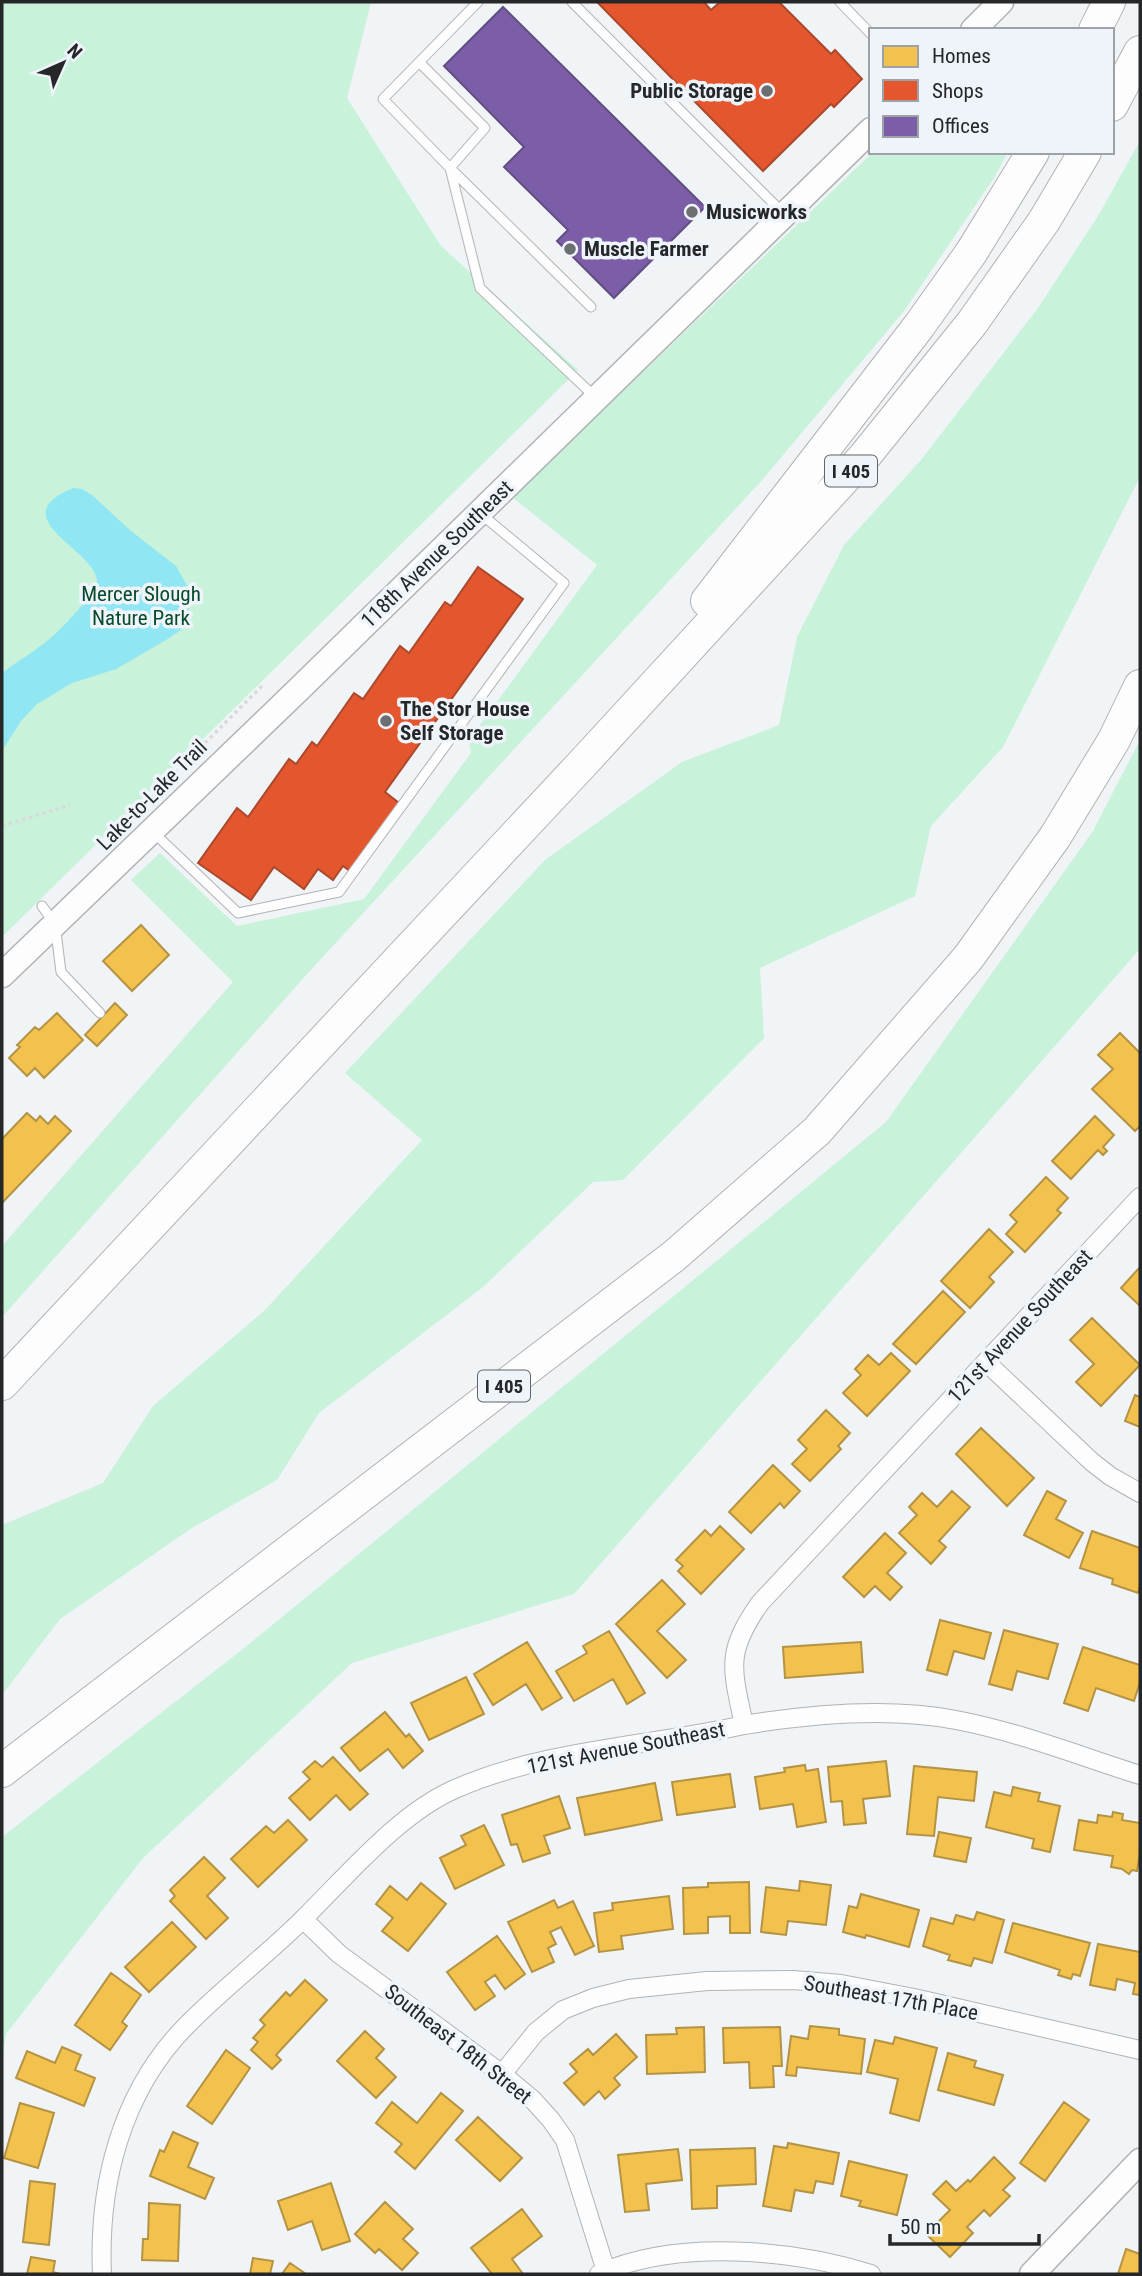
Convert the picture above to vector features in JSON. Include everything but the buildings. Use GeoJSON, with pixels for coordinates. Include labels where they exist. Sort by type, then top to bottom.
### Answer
{"type":"FeatureCollection","features":[{"type":"Feature","properties":{"kind":"highway"},"geometry":{"type":"LineString","coordinates":[[1096,28],[1109,2]]}},
{"type":"Feature","properties":{"kind":"highway"},"geometry":{"type":"LineString","coordinates":[[1114,101],[1140,52]]}},
{"type":"Feature","properties":{"kind":"highway"},"geometry":{"type":"LineString","coordinates":[[583,763],[919,327],[971,253],[1031,154]]}},
{"type":"Feature","properties":{"kind":"highway","name":"I 405"},"geometry":{"type":"LineString","coordinates":[[2,1384],[583,763],[872,447],[972,323],[1044,221],[1084,154]]}},
{"type":"Feature","properties":{"kind":"highway","name":"I 405"},"geometry":{"type":"LineString","coordinates":[[2,1771],[674,1256],[817,1131],[968,958],[1055,837],[1114,740],[1138,691]]}},
{"type":"Feature","properties":{"kind":"street"},"geometry":{"type":"LineString","coordinates":[[974,28],[1001,2]]}},
{"type":"Feature","properties":{"kind":"street","name":"118th Avenue Southeast"},"geometry":{"type":"LineString","coordinates":[[2,975],[48,915],[152,830],[869,132]]}},
{"type":"Feature","properties":{"kind":"street","name":"121st Avenue Southeast"},"geometry":{"type":"LineString","coordinates":[[102,2274],[104,2196],[113,2156],[139,2089],[185,2026],[303,1919],[380,1843],[426,1806],[451,1790],[508,1770],[554,1759],[744,1725],[733,1667],[736,1642],[760,1603],[1140,1197]]}},
{"type":"Feature","properties":{"kind":"street"},"geometry":{"type":"LineString","coordinates":[[986,1362],[1092,1462],[1140,1493]]}},
{"type":"Feature","properties":{"kind":"street"},"geometry":{"type":"LineString","coordinates":[[744,1725],[773,1720],[872,1714],[956,1720],[1014,1734],[1140,1775]]}},
{"type":"Feature","properties":{"kind":"street","name":"Southeast 18th Street"},"geometry":{"type":"LineString","coordinates":[[303,1919],[339,1954],[502,2074],[533,2100],[551,2120],[565,2140],[603,2273]]}},
{"type":"Feature","properties":{"kind":"street","name":"Southeast 17th Place"},"geometry":{"type":"LineString","coordinates":[[502,2074],[536,2032],[563,2010],[593,1998],[629,1989],[707,1981],[793,1980],[841,1984],[1140,2050]]}},
{"type":"Feature","properties":{"kind":"street"},"geometry":{"type":"LineString","coordinates":[[1032,2274],[1140,2161]]}},
{"type":"Feature","properties":{"kind":"street"},"geometry":{"type":"LineString","coordinates":[[603,2273],[626,2263],[684,2254],[730,2253],[773,2255],[821,2262],[871,2274]]}},
{"type":"Feature","properties":{"kind":"lane"},"geometry":{"type":"LineString","coordinates":[[478,2],[383,99],[591,307]]}},
{"type":"Feature","properties":{"kind":"lane"},"geometry":{"type":"LineString","coordinates":[[572,2],[784,214]]}},
{"type":"Feature","properties":{"kind":"lane"},"geometry":{"type":"LineString","coordinates":[[840,2],[869,32]]}},
{"type":"Feature","properties":{"kind":"lane"},"geometry":{"type":"LineString","coordinates":[[420,62],[485,128],[450,168]]}},
{"type":"Feature","properties":{"kind":"lane"},"geometry":{"type":"LineString","coordinates":[[450,168],[480,288],[596,398]]}},
{"type":"Feature","properties":{"kind":"lane"},"geometry":{"type":"LineString","coordinates":[[152,830],[238,913],[339,892],[564,583],[479,513]]}},
{"type":"Feature","properties":{"kind":"lane"},"geometry":{"type":"LineString","coordinates":[[48,915],[61,972],[100,1013]]}},
{"type":"Feature","properties":{"kind":"path","name":"Lake-to-Lake Trail"},"geometry":{"type":"LineString","coordinates":[[109,839],[263,685]]}},
{"type":"Feature","properties":{"kind":"path"},"geometry":{"type":"LineString","coordinates":[[2,825],[70,805]]}},
{"type":"Feature","properties":{"kind":"green space","name":"Mercer Slough Nature Park"},"geometry":{"type":"Polygon","coordinates":[[[2,2],[371,2],[347,98],[441,246],[578,370],[2,937],[2,2]]]}},
{"type":"Feature","properties":{"kind":"green space"},"geometry":{"type":"Polygon","coordinates":[[[1140,141],[1140,477],[1003,747],[931,826],[915,896],[760,968],[764,1038],[623,1180],[593,1182],[483,1287],[319,1413],[277,1480],[192,1528],[60,1619],[2,1695],[2,1525],[103,1483],[153,1406],[265,1310],[422,1140],[345,1073],[545,860],[682,762],[779,725],[797,637],[844,545],[921,460],[1038,308],[1098,216],[1140,141]]]}},
{"type":"Feature","properties":{"kind":"green space"},"geometry":{"type":"Polygon","coordinates":[[[871,154],[1007,154],[994,178],[904,311],[763,479],[308,973],[2,1317],[2,1246],[233,982],[131,880],[160,853],[237,926],[364,899],[471,753],[469,740],[597,565],[512,497],[871,154]]]}},
{"type":"Feature","properties":{"kind":"green space"},"geometry":{"type":"Polygon","coordinates":[[[1140,740],[1140,949],[574,1594],[352,1663],[143,1858],[6,2034],[2,2065],[2,1837],[243,1649],[886,1122],[1093,831],[1140,740]]]}},
{"type":"Feature","properties":{"kind":"water"},"geometry":{"type":"Polygon","coordinates":[[[73,488],[82,489],[92,495],[131,531],[176,566],[189,589],[189,614],[181,630],[166,640],[116,669],[72,683],[37,704],[21,721],[2,751],[2,673],[54,635],[79,609],[96,585],[97,580],[92,568],[48,522],[46,511],[53,499],[73,488]]]}},
{"type":"Feature","properties":{"kind":"place","name":"Public Storage"},"geometry":{"type":"Point","coordinates":[767,91]}},
{"type":"Feature","properties":{"kind":"place","name":"Musicworks"},"geometry":{"type":"Point","coordinates":[692,212]}},
{"type":"Feature","properties":{"kind":"place","name":"Muscle Farmer"},"geometry":{"type":"Point","coordinates":[570,249]}},
{"type":"Feature","properties":{"kind":"place","name":"The Stor House Self Storage"},"geometry":{"type":"Point","coordinates":[386,721]}}]}
